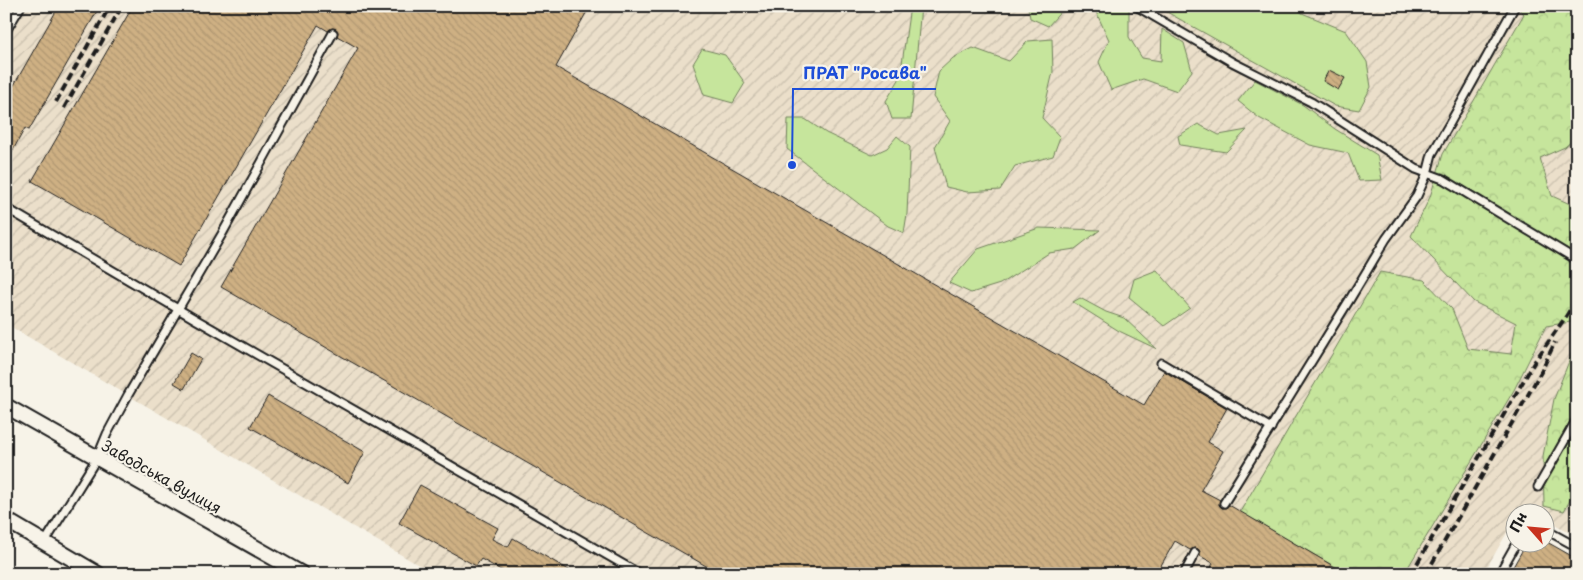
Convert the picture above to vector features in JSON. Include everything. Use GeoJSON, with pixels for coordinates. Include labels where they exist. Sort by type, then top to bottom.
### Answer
{"type":"FeatureCollection","features":[{"type":"Feature","properties":{"kind":"street","name":"Заводська вулиця"},"geometry":{"type":"LineString","coordinates":[[6,406],[297,573]]}},
{"type":"Feature","properties":{"kind":"street"},"geometry":{"type":"LineString","coordinates":[[6,520],[98,574]]}},
{"type":"Feature","properties":{"kind":"lane"},"geometry":{"type":"LineString","coordinates":[[6,31],[21,6]]}},
{"type":"Feature","properties":{"kind":"lane"},"geometry":{"type":"LineString","coordinates":[[1136,6],[1232,62],[1311,102],[1416,169],[1443,179],[1577,260]]}},
{"type":"Feature","properties":{"kind":"lane"},"geometry":{"type":"LineString","coordinates":[[1224,503],[1386,239],[1417,196],[1427,174],[1432,154],[1515,6]]}},
{"type":"Feature","properties":{"kind":"lane"},"geometry":{"type":"LineString","coordinates":[[45,542],[97,458],[107,434],[128,395],[222,234],[333,34]]}},
{"type":"Feature","properties":{"kind":"lane"},"geometry":{"type":"LineString","coordinates":[[6,208],[640,574]]}},
{"type":"Feature","properties":{"kind":"lane"},"geometry":{"type":"LineString","coordinates":[[1161,363],[1271,428]]}},
{"type":"Feature","properties":{"kind":"lane"},"geometry":{"type":"LineString","coordinates":[[1538,487],[1577,419]]}},
{"type":"Feature","properties":{"kind":"lane"},"geometry":{"type":"LineString","coordinates":[[1556,535],[1577,547]]}},
{"type":"Feature","properties":{"kind":"lane"},"geometry":{"type":"LineString","coordinates":[[1499,574],[1511,552]]}},
{"type":"Feature","properties":{"kind":"lane"},"geometry":{"type":"LineString","coordinates":[[1184,574],[1196,553]]}},
{"type":"Feature","properties":{"kind":"shaded area"},"geometry":{"type":"Polygon","coordinates":[[[6,6],[1577,6],[1577,537],[1556,525],[1556,502],[1506,502],[1506,534],[1483,574],[434,574],[6,324],[6,6]]]}},
{"type":"Feature","properties":{"kind":"green space"},"geometry":{"type":"Polygon","coordinates":[[[910,6],[921,6],[911,119],[892,119],[886,101],[900,78],[910,6]]]}},
{"type":"Feature","properties":{"kind":"green space"},"geometry":{"type":"Polygon","coordinates":[[[1028,6],[1066,6],[1048,26],[1030,18],[1028,6]]]}},
{"type":"Feature","properties":{"kind":"green space"},"geometry":{"type":"Polygon","coordinates":[[[1084,6],[1124,6],[1129,9],[1129,37],[1142,58],[1161,61],[1162,29],[1184,43],[1192,71],[1177,91],[1143,79],[1111,90],[1099,62],[1109,40],[1096,12],[1084,6]]]}},
{"type":"Feature","properties":{"kind":"green space"},"geometry":{"type":"Polygon","coordinates":[[[1156,6],[1294,6],[1302,13],[1346,31],[1367,62],[1371,87],[1359,110],[1335,106],[1156,6]]]}},
{"type":"Feature","properties":{"kind":"green space"},"geometry":{"type":"Polygon","coordinates":[[[1516,6],[1577,6],[1577,136],[1565,147],[1540,158],[1552,196],[1577,207],[1577,321],[1546,326],[1514,390],[1404,574],[1347,574],[1240,512],[1380,272],[1424,280],[1452,309],[1468,349],[1511,354],[1516,323],[1474,302],[1411,236],[1430,197],[1443,154],[1524,14],[1516,6]]]}},
{"type":"Feature","properties":{"kind":"green space"},"geometry":{"type":"Polygon","coordinates":[[[1052,39],[1053,72],[1042,118],[1060,137],[1053,156],[1015,166],[1000,190],[967,192],[946,187],[935,147],[950,121],[933,97],[939,71],[953,58],[973,48],[1009,61],[1028,41],[1052,39]]]}},
{"type":"Feature","properties":{"kind":"green space"},"geometry":{"type":"Polygon","coordinates":[[[702,49],[725,55],[745,83],[733,103],[704,95],[693,64],[702,49]]]}},
{"type":"Feature","properties":{"kind":"green space"},"geometry":{"type":"Polygon","coordinates":[[[1255,80],[1303,105],[1335,129],[1377,155],[1382,180],[1359,181],[1348,153],[1310,145],[1259,118],[1238,101],[1255,80]]]}},
{"type":"Feature","properties":{"kind":"green space"},"geometry":{"type":"Polygon","coordinates":[[[788,119],[805,119],[826,133],[872,155],[887,148],[897,136],[910,147],[907,214],[904,233],[888,226],[787,149],[788,119]]]}},
{"type":"Feature","properties":{"kind":"green space"},"geometry":{"type":"Polygon","coordinates":[[[1198,124],[1219,135],[1247,130],[1226,152],[1180,145],[1178,136],[1198,124]]]}},
{"type":"Feature","properties":{"kind":"green space"},"geometry":{"type":"Polygon","coordinates":[[[1039,228],[1100,230],[1075,249],[1049,253],[1000,284],[971,293],[949,283],[978,249],[1039,228]]]}},
{"type":"Feature","properties":{"kind":"green space"},"geometry":{"type":"Polygon","coordinates":[[[1157,270],[1190,308],[1164,326],[1129,297],[1134,279],[1157,270]]]}},
{"type":"Feature","properties":{"kind":"green space"},"geometry":{"type":"Polygon","coordinates":[[[1080,298],[1106,312],[1124,318],[1157,349],[1119,331],[1073,302],[1080,298]]]}},
{"type":"Feature","properties":{"kind":"green space"},"geometry":{"type":"Polygon","coordinates":[[[1577,341],[1577,488],[1564,511],[1556,509],[1556,502],[1544,502],[1543,456],[1554,399],[1577,341]]]}},
{"type":"Feature","properties":{"kind":"building"},"geometry":{"type":"Polygon","coordinates":[[[59,6],[100,6],[29,130],[25,128],[6,163],[6,99],[59,6]]]}},
{"type":"Feature","properties":{"kind":"building"},"geometry":{"type":"Polygon","coordinates":[[[133,6],[590,6],[556,67],[1144,405],[1164,371],[1227,408],[1208,442],[1223,451],[1201,490],[1220,500],[1219,505],[1222,508],[1226,508],[1229,505],[1347,574],[1208,574],[1213,563],[1200,556],[1198,549],[1190,550],[1175,541],[1156,574],[720,574],[221,287],[358,48],[337,36],[338,32],[336,29],[332,28],[328,31],[318,25],[179,266],[32,181],[133,6]]]}},
{"type":"Feature","properties":{"kind":"building"},"geometry":{"type":"Polygon","coordinates":[[[1329,70],[1345,78],[1338,90],[1323,81],[1329,70]]]}},
{"type":"Feature","properties":{"kind":"building"},"geometry":{"type":"Polygon","coordinates":[[[191,353],[201,359],[184,389],[174,383],[191,353]]]}},
{"type":"Feature","properties":{"kind":"building"},"geometry":{"type":"Polygon","coordinates":[[[268,396],[365,452],[348,483],[250,427],[268,396]]]}},
{"type":"Feature","properties":{"kind":"building"},"geometry":{"type":"Polygon","coordinates":[[[420,485],[498,528],[492,539],[508,547],[513,538],[576,574],[508,574],[481,559],[476,566],[399,523],[420,485]]]}},
{"type":"Feature","properties":{"kind":"building"},"geometry":{"type":"Polygon","coordinates":[[[1556,547],[1577,559],[1577,574],[1509,574],[1521,552],[1556,552],[1556,547]]]}},
{"type":"Feature","properties":{"kind":"railway"},"geometry":{"type":"LineString","coordinates":[[56,102],[110,6]]}},
{"type":"Feature","properties":{"kind":"railway"},"geometry":{"type":"LineString","coordinates":[[64,108],[122,6]]}},
{"type":"Feature","properties":{"kind":"railway"},"geometry":{"type":"LineString","coordinates":[[1411,574],[1535,361],[1567,315],[1577,297]]}},
{"type":"Feature","properties":{"kind":"railway"},"geometry":{"type":"LineString","coordinates":[[1426,574],[1541,372],[1555,342]]}},
{"type":"Feature","properties":{"kind":"place","name":"ПРАТ \"Росава\""},"geometry":{"type":"Point","coordinates":[792,165]}}]}
